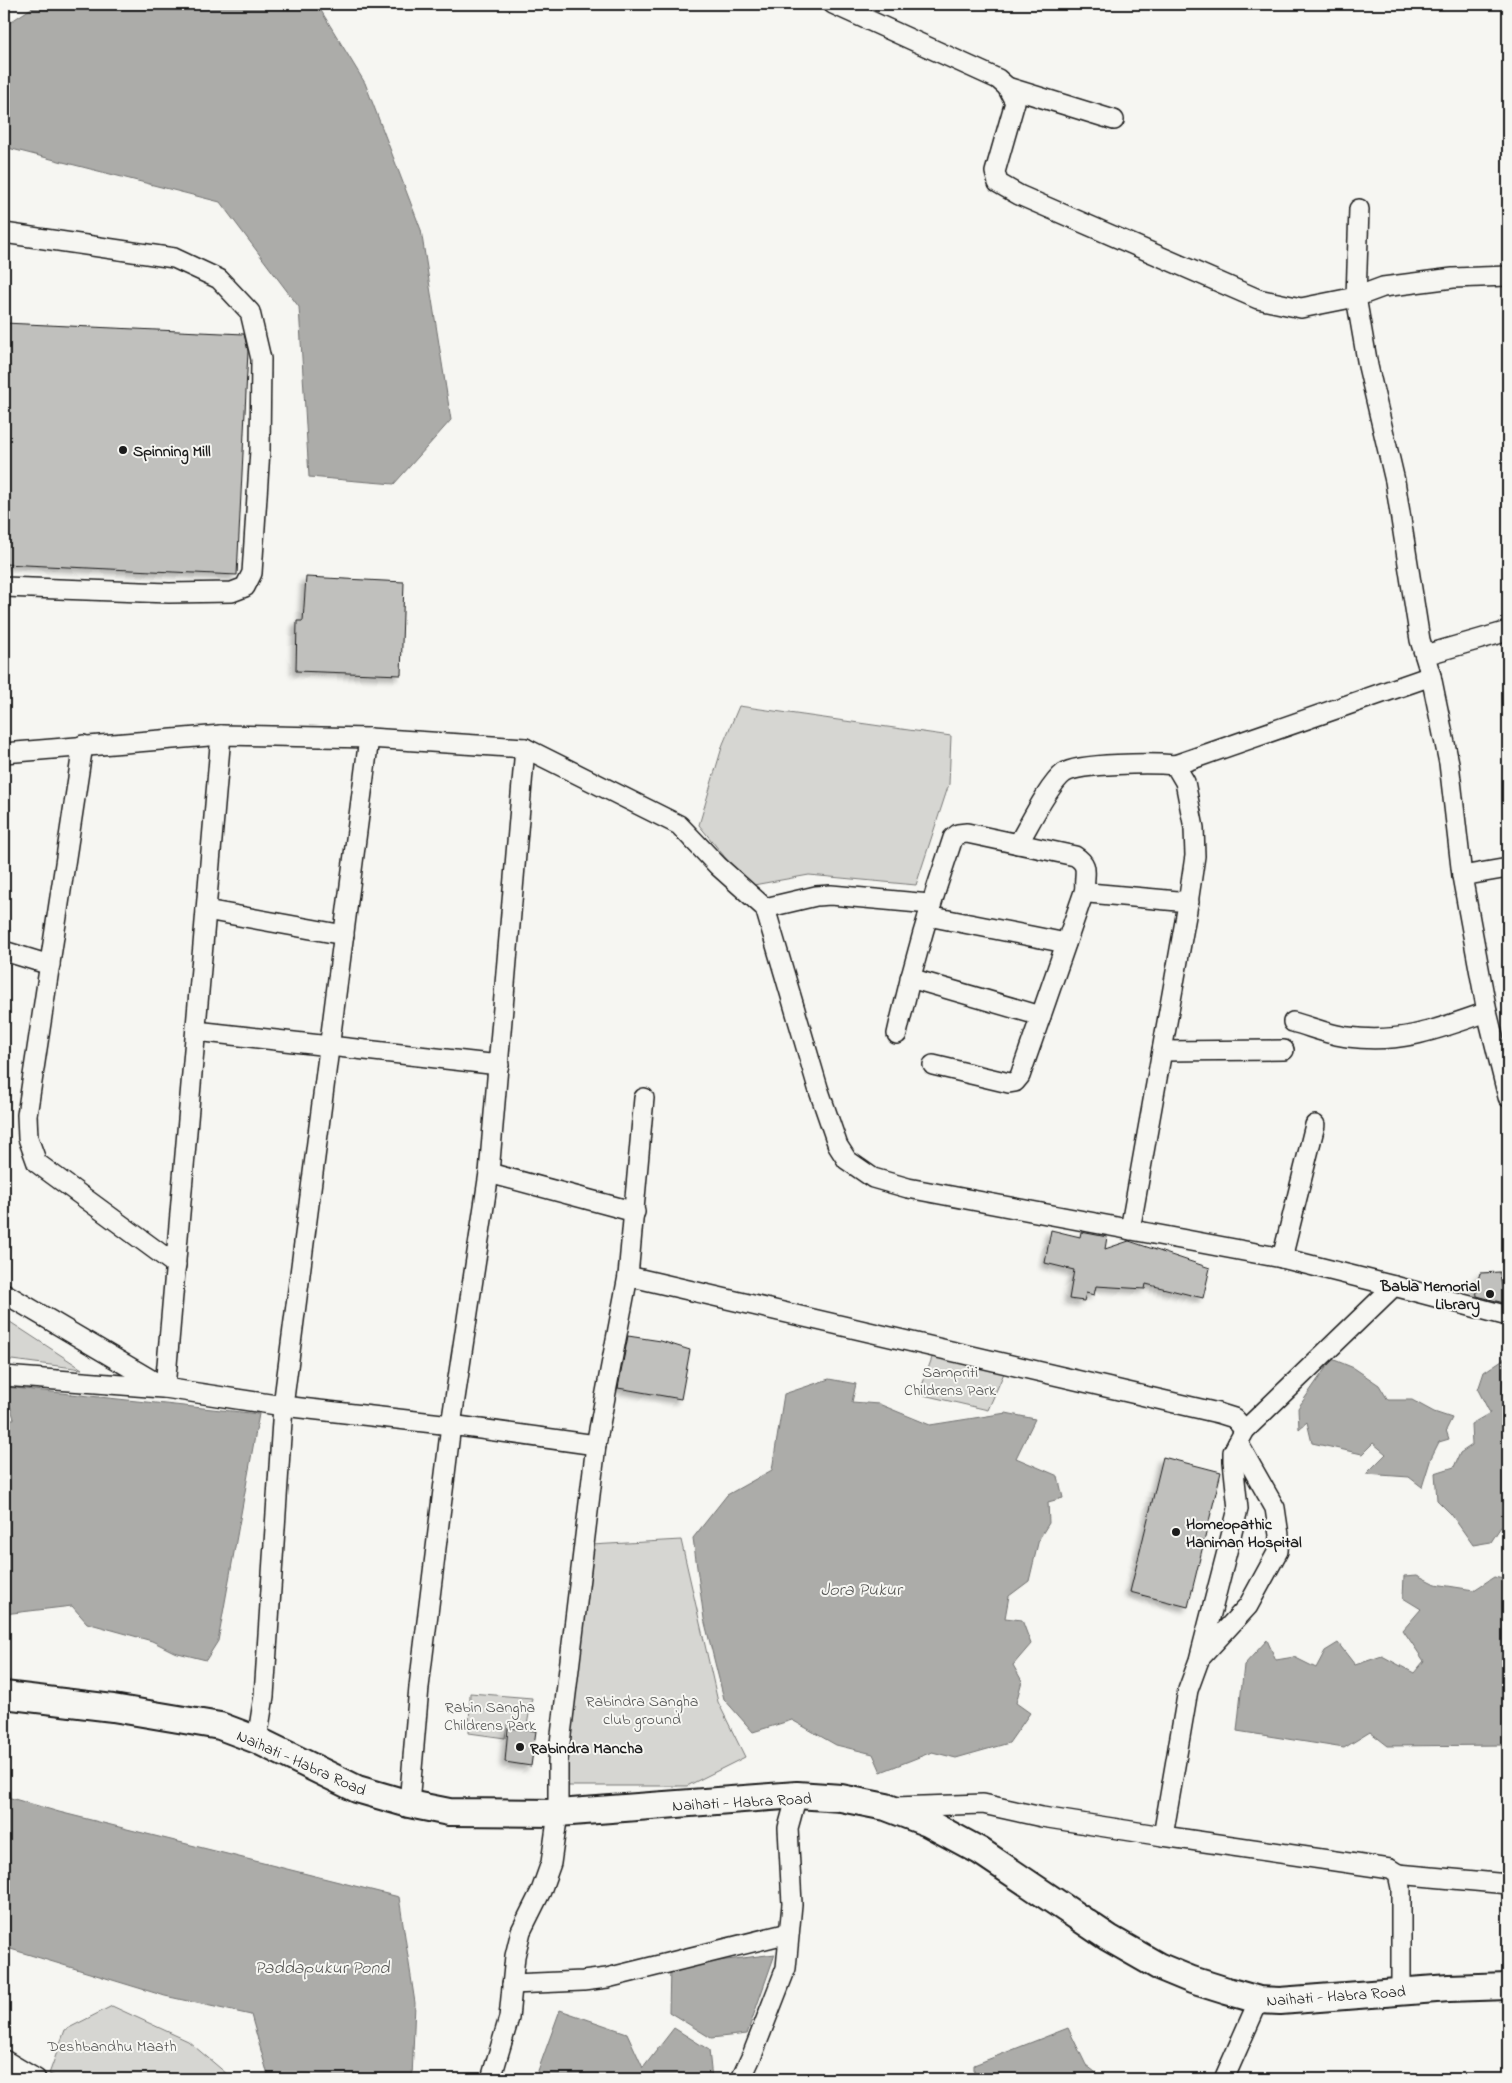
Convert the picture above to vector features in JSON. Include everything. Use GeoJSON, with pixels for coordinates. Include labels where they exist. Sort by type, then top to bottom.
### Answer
{"type":"FeatureCollection","features":[{"type":"Feature","properties":{"kind":"main road","name":"Naihati - Habra Road"},"geometry":{"type":"LineString","coordinates":[[4,1695],[113,1708],[220,1726],[257,1740],[357,1789],[409,1804],[449,1812],[558,1812],[796,1795],[841,1798],[886,1807],[928,1823],[980,1851],[1109,1938],[1158,1966],[1192,1980],[1259,2000],[1280,2001],[1401,1991],[1508,1986]]}},
{"type":"Feature","properties":{"kind":"street"},"geometry":{"type":"LineString","coordinates":[[833,4],[998,79],[1006,87],[1014,102],[994,172],[998,183],[1019,195],[1258,299],[1300,308],[1356,297],[1383,287],[1453,278],[1508,276]]}},
{"type":"Feature","properties":{"kind":"street"},"geometry":{"type":"LineString","coordinates":[[1006,87],[1114,120]]}},
{"type":"Feature","properties":{"kind":"street"},"geometry":{"type":"LineString","coordinates":[[1359,209],[1356,297],[1368,366],[1395,481],[1420,640],[1431,676],[1449,763],[1462,876],[1487,1012],[1508,1097]]}},
{"type":"Feature","properties":{"kind":"street"},"geometry":{"type":"LineString","coordinates":[[4,233],[174,258],[210,275],[219,280],[250,312],[261,359],[260,450],[252,573],[245,587],[232,592],[169,593],[4,587]]}},
{"type":"Feature","properties":{"kind":"street"},"geometry":{"type":"LineString","coordinates":[[1425,656],[1508,631]]}},
{"type":"Feature","properties":{"kind":"street"},"geometry":{"type":"LineString","coordinates":[[1018,844],[1055,783],[1065,773],[1081,768],[1157,764],[1175,765],[1431,676]]}},
{"type":"Feature","properties":{"kind":"street"},"geometry":{"type":"LineString","coordinates":[[165,1388],[222,735]]}},
{"type":"Feature","properties":{"kind":"street"},"geometry":{"type":"LineString","coordinates":[[4,753],[222,735],[369,738],[525,748],[679,826],[718,866],[765,908],[818,1088],[838,1146],[847,1160],[873,1178],[908,1188],[1282,1258],[1508,1316]]}},
{"type":"Feature","properties":{"kind":"street"},"geometry":{"type":"LineString","coordinates":[[257,1740],[264,1696],[283,1406],[369,738]]}},
{"type":"Feature","properties":{"kind":"street"},"geometry":{"type":"LineString","coordinates":[[83,745],[27,1115],[28,1138],[37,1163],[176,1265]]}},
{"type":"Feature","properties":{"kind":"street"},"geometry":{"type":"LineString","coordinates":[[409,1804],[419,1687],[451,1425],[489,1173],[525,748]]}},
{"type":"Feature","properties":{"kind":"street"},"geometry":{"type":"LineString","coordinates":[[1130,1230],[1189,902],[1195,856],[1194,828],[1185,782],[1175,765]]}},
{"type":"Feature","properties":{"kind":"street"},"geometry":{"type":"LineString","coordinates":[[897,1034],[929,910],[953,838],[958,834],[967,833],[1075,856],[1082,861],[1086,868],[1085,889],[1020,1076],[1015,1082],[1009,1083],[933,1065]]}},
{"type":"Feature","properties":{"kind":"street"},"geometry":{"type":"LineString","coordinates":[[1462,876],[1508,868]]}},
{"type":"Feature","properties":{"kind":"street"},"geometry":{"type":"LineString","coordinates":[[1085,889],[1089,893],[1189,902]]}},
{"type":"Feature","properties":{"kind":"street"},"geometry":{"type":"LineString","coordinates":[[765,908],[816,896],[831,895],[929,910],[1066,943]]}},
{"type":"Feature","properties":{"kind":"street"},"geometry":{"type":"LineString","coordinates":[[206,910],[344,935]]}},
{"type":"Feature","properties":{"kind":"street"},"geometry":{"type":"LineString","coordinates":[[4,951],[50,965]]}},
{"type":"Feature","properties":{"kind":"street"},"geometry":{"type":"LineString","coordinates":[[910,978],[1041,1016]]}},
{"type":"Feature","properties":{"kind":"street"},"geometry":{"type":"LineString","coordinates":[[1293,1022],[1347,1037],[1386,1039],[1423,1034],[1487,1012]]}},
{"type":"Feature","properties":{"kind":"street"},"geometry":{"type":"LineString","coordinates":[[196,1031],[499,1065]]}},
{"type":"Feature","properties":{"kind":"street"},"geometry":{"type":"LineString","coordinates":[[1162,1051],[1284,1050]]}},
{"type":"Feature","properties":{"kind":"street"},"geometry":{"type":"LineString","coordinates":[[491,2079],[509,2018],[515,1956],[521,1931],[541,1891],[551,1863],[558,1812],[558,1760],[596,1445],[628,1276],[644,1098]]}},
{"type":"Feature","properties":{"kind":"street"},"geometry":{"type":"LineString","coordinates":[[1282,1258],[1315,1125]]}},
{"type":"Feature","properties":{"kind":"street"},"geometry":{"type":"LineString","coordinates":[[489,1173],[635,1212]]}},
{"type":"Feature","properties":{"kind":"street"},"geometry":{"type":"LineString","coordinates":[[628,1276],[1234,1418],[1275,1508],[1279,1534],[1278,1551],[1248,1606],[1199,1660]]}},
{"type":"Feature","properties":{"kind":"street"},"geometry":{"type":"LineString","coordinates":[[1163,1836],[1188,1690],[1199,1660],[1238,1509],[1233,1452],[1242,1437],[1394,1286]]}},
{"type":"Feature","properties":{"kind":"street"},"geometry":{"type":"LineString","coordinates":[[4,1293],[165,1388]]}},
{"type":"Feature","properties":{"kind":"street"},"geometry":{"type":"LineString","coordinates":[[4,1376],[165,1388],[283,1406],[451,1425],[596,1445]]}},
{"type":"Feature","properties":{"kind":"street"},"geometry":{"type":"LineString","coordinates":[[741,2079],[786,1968],[792,1904],[788,1828],[796,1795]]}},
{"type":"Feature","properties":{"kind":"street"},"geometry":{"type":"LineString","coordinates":[[886,1807],[983,1804],[1042,1817],[1390,1869],[1398,1874],[1508,1884]]}},
{"type":"Feature","properties":{"kind":"street"},"geometry":{"type":"LineString","coordinates":[[1398,1874],[1401,1888],[1401,1991]]}},
{"type":"Feature","properties":{"kind":"street"},"geometry":{"type":"LineString","coordinates":[[512,1984],[607,1978],[789,1933]]}},
{"type":"Feature","properties":{"kind":"street"},"geometry":{"type":"LineString","coordinates":[[1224,2079],[1259,2000]]}},
{"type":"Feature","properties":{"kind":"street"},"geometry":{"type":"LineString","coordinates":[[4,2060],[36,2079]]}},
{"type":"Feature","properties":{"kind":"green space"},"geometry":{"type":"Polygon","coordinates":[[[739,706],[951,736],[949,784],[916,885],[809,875],[748,886],[699,825],[723,744],[739,706]]]}},
{"type":"Feature","properties":{"kind":"green space"},"geometry":{"type":"Polygon","coordinates":[[[4,1318],[82,1369],[4,1359],[4,1318]]]}},
{"type":"Feature","properties":{"kind":"green space","name":"Sampriti Childrens Park"},"geometry":{"type":"Polygon","coordinates":[[[933,1355],[1004,1373],[988,1410],[919,1394],[933,1355]]]}},
{"type":"Feature","properties":{"kind":"green space","name":"Rabindra Sangha club ground"},"geometry":{"type":"Polygon","coordinates":[[[681,1540],[718,1702],[745,1757],[687,1786],[560,1786],[573,1546],[681,1540]]]}},
{"type":"Feature","properties":{"kind":"green space","name":"Rabin Sangha Childrens Park"},"geometry":{"type":"Polygon","coordinates":[[[470,1693],[532,1698],[527,1725],[507,1724],[505,1738],[469,1733],[470,1693]]]}},
{"type":"Feature","properties":{"kind":"green space","name":"Deshbandhu Maath"},"geometry":{"type":"Polygon","coordinates":[[[112,2006],[188,2041],[227,2074],[226,2079],[61,2079],[49,2074],[65,2030],[112,2006]]]}},
{"type":"Feature","properties":{"kind":"water"},"geometry":{"type":"Polygon","coordinates":[[[38,4],[317,4],[365,83],[421,230],[451,420],[394,484],[309,477],[299,307],[220,202],[4,147],[4,26],[38,4]]]}},
{"type":"Feature","properties":{"kind":"water"},"geometry":{"type":"Polygon","coordinates":[[[1508,1356],[1508,1516],[1491,1542],[1473,1545],[1451,1514],[1437,1500],[1435,1473],[1454,1467],[1460,1453],[1472,1445],[1471,1424],[1490,1413],[1478,1390],[1484,1372],[1508,1356]]]}},
{"type":"Feature","properties":{"kind":"water"},"geometry":{"type":"Polygon","coordinates":[[[1332,1359],[1354,1368],[1379,1385],[1388,1400],[1412,1400],[1434,1412],[1452,1418],[1446,1430],[1449,1439],[1439,1442],[1431,1458],[1422,1487],[1409,1477],[1366,1474],[1386,1454],[1373,1443],[1362,1454],[1312,1443],[1307,1422],[1299,1429],[1298,1408],[1332,1359]]]}},
{"type":"Feature","properties":{"kind":"water","name":"Jora Pukur"},"geometry":{"type":"Polygon","coordinates":[[[829,1379],[856,1384],[852,1402],[879,1404],[930,1425],[1006,1413],[1035,1419],[1016,1458],[1058,1476],[1063,1498],[1048,1502],[1049,1523],[1039,1539],[1029,1581],[1009,1596],[1005,1618],[1022,1620],[1031,1644],[1013,1665],[1022,1681],[1016,1703],[1030,1713],[1009,1743],[956,1758],[932,1752],[881,1772],[873,1754],[836,1745],[792,1720],[753,1732],[724,1699],[704,1619],[693,1538],[727,1495],[772,1470],[784,1394],[829,1379]]]}},
{"type":"Feature","properties":{"kind":"water"},"geometry":{"type":"Polygon","coordinates":[[[5,1387],[259,1414],[218,1641],[206,1660],[174,1652],[152,1641],[87,1623],[72,1606],[4,1614],[4,1419],[14,1419],[5,1387]]]}},
{"type":"Feature","properties":{"kind":"water"},"geometry":{"type":"Polygon","coordinates":[[[1417,1575],[1435,1584],[1474,1590],[1494,1577],[1508,1580],[1508,1735],[1505,1745],[1388,1746],[1370,1732],[1344,1748],[1237,1731],[1244,1665],[1267,1640],[1276,1660],[1294,1657],[1316,1668],[1325,1651],[1338,1643],[1355,1665],[1382,1656],[1414,1673],[1424,1661],[1403,1630],[1421,1609],[1403,1598],[1404,1576],[1417,1575]]]}},
{"type":"Feature","properties":{"kind":"water","name":"Paddapukur Pond"},"geometry":{"type":"Polygon","coordinates":[[[4,1796],[59,1812],[399,1897],[415,2003],[412,2079],[269,2079],[251,2015],[165,1996],[4,1947],[4,1796]]]}},
{"type":"Feature","properties":{"kind":"water"},"geometry":{"type":"Polygon","coordinates":[[[775,1954],[747,2034],[711,2038],[669,2012],[670,1967],[775,1954]]]}},
{"type":"Feature","properties":{"kind":"water"},"geometry":{"type":"Polygon","coordinates":[[[560,2010],[627,2033],[643,2068],[674,2028],[709,2050],[712,2079],[535,2079],[560,2010]]]}},
{"type":"Feature","properties":{"kind":"water"},"geometry":{"type":"Polygon","coordinates":[[[1068,2028],[1086,2065],[1104,2079],[974,2079],[974,2065],[1068,2028]]]}},
{"type":"Feature","properties":{"kind":"building","name":"Spinning Mill"},"geometry":{"type":"Polygon","coordinates":[[[4,323],[244,334],[248,351],[237,575],[4,564],[4,323]]]}},
{"type":"Feature","properties":{"kind":"building"},"geometry":{"type":"Polygon","coordinates":[[[306,577],[404,582],[401,675],[296,671],[297,621],[303,621],[306,577]]]}},
{"type":"Feature","properties":{"kind":"building"},"geometry":{"type":"Polygon","coordinates":[[[1051,1230],[1080,1237],[1081,1232],[1107,1237],[1105,1249],[1129,1241],[1210,1268],[1203,1298],[1146,1284],[1145,1289],[1096,1286],[1094,1295],[1086,1293],[1084,1301],[1069,1299],[1074,1270],[1045,1263],[1051,1230]]]}},
{"type":"Feature","properties":{"kind":"building","name":"Babla Memorial Library"},"geometry":{"type":"Polygon","coordinates":[[[1500,1272],[1504,1303],[1477,1296],[1476,1287],[1480,1273],[1500,1272]]]}},
{"type":"Feature","properties":{"kind":"building"},"geometry":{"type":"Polygon","coordinates":[[[628,1336],[661,1341],[690,1350],[681,1399],[618,1388],[628,1336]]]}},
{"type":"Feature","properties":{"kind":"building","name":"Homeopathic Haniman Hospital"},"geometry":{"type":"Polygon","coordinates":[[[1163,1457],[1221,1472],[1188,1607],[1130,1592],[1163,1457]]]}},
{"type":"Feature","properties":{"kind":"building","name":"Rabindra Mancha"},"geometry":{"type":"Polygon","coordinates":[[[508,1728],[536,1731],[531,1766],[505,1762],[508,1728]]]}},
{"type":"Feature","properties":{"kind":"place","name":"Spinning Mill"},"geometry":{"type":"Point","coordinates":[123,450]}},
{"type":"Feature","properties":{"kind":"place","name":"Babla Memorial Library"},"geometry":{"type":"Point","coordinates":[1490,1294]}},
{"type":"Feature","properties":{"kind":"place","name":"Homeopathic Haniman Hospital"},"geometry":{"type":"Point","coordinates":[1176,1532]}},
{"type":"Feature","properties":{"kind":"place","name":"Rabindra Mancha"},"geometry":{"type":"Point","coordinates":[520,1747]}}]}
